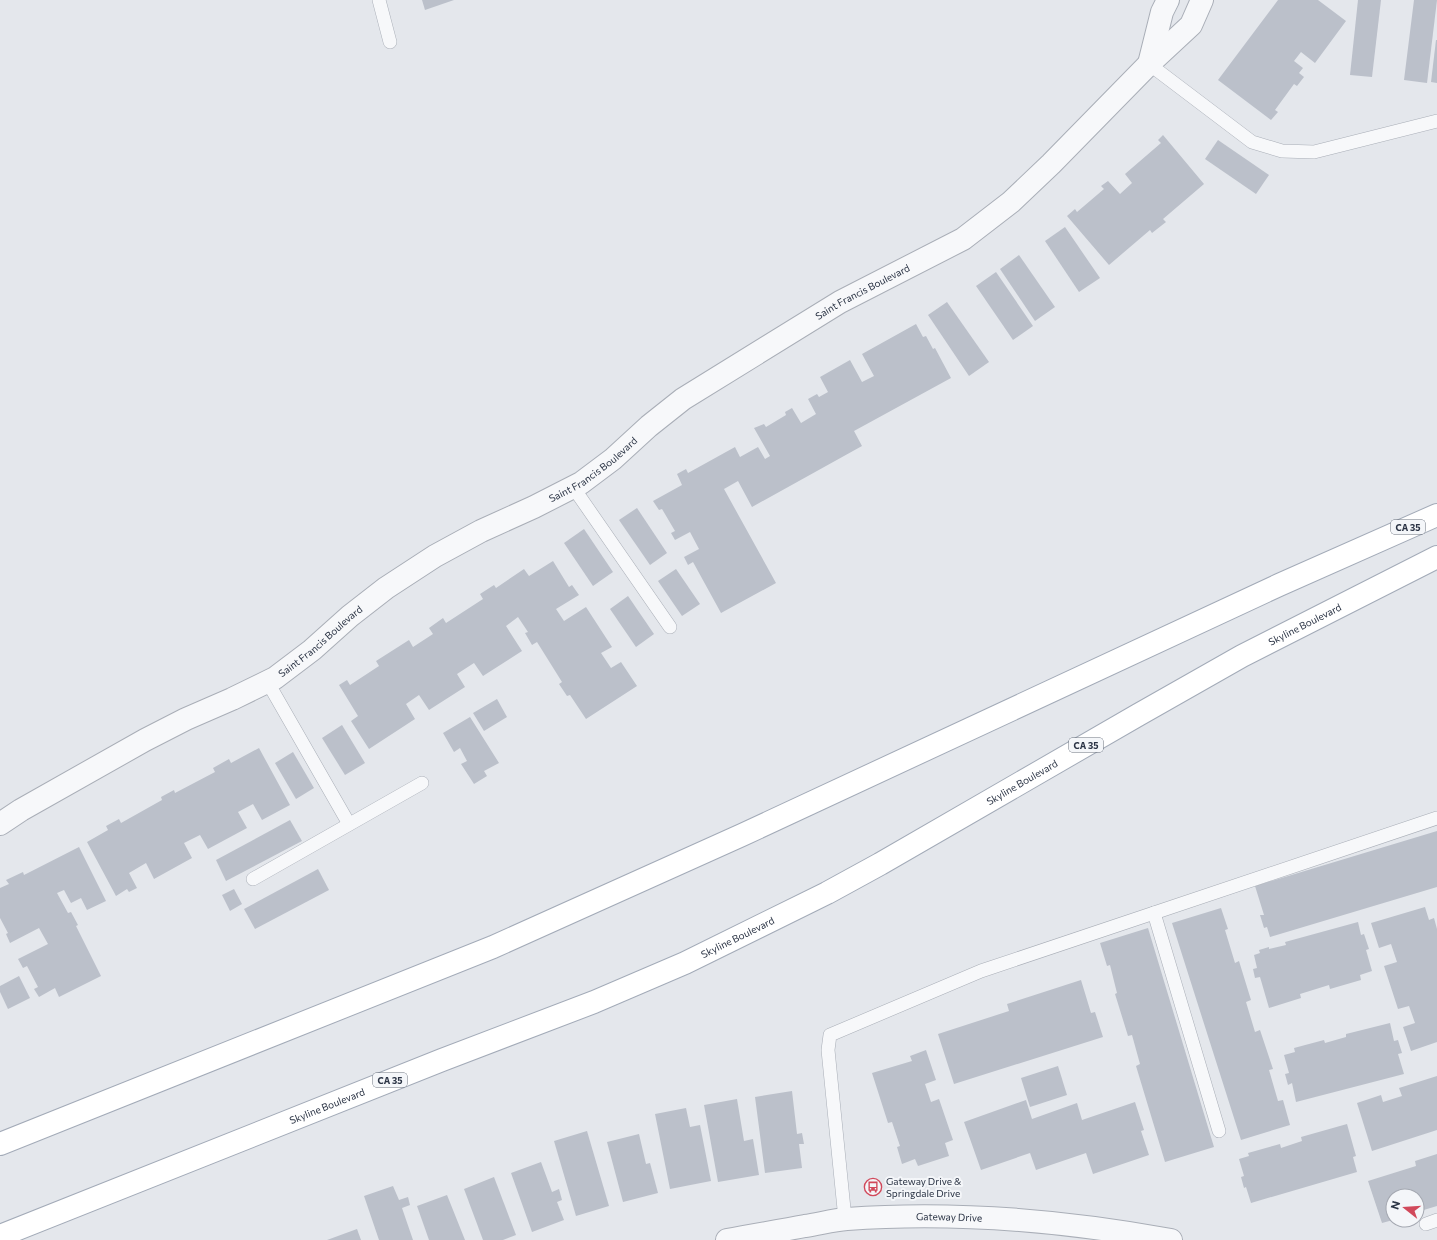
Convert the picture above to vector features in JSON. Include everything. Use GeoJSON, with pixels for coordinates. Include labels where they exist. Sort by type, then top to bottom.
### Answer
{"type":"FeatureCollection","features":[{"type":"Feature","properties":{"kind":"main road","name":"CA 35"},"geometry":{"type":"LineString","coordinates":[[0,1144],[493,947],[728,841],[1279,585],[1437,515]]}},
{"type":"Feature","properties":{"kind":"main road","name":"Skyline Boulevard"},"geometry":{"type":"LineString","coordinates":[[0,1236],[442,1060],[594,1002],[685,963],[827,893],[873,868],[1138,714],[1242,656],[1437,557]]}},
{"type":"Feature","properties":{"kind":"street"},"geometry":{"type":"LineString","coordinates":[[1149,64],[1162,12],[1168,0]]}},
{"type":"Feature","properties":{"kind":"street","name":"Saint Francis Boulevard"},"geometry":{"type":"LineString","coordinates":[[0,824],[21,810],[145,740],[186,719],[275,678],[312,650],[350,616],[386,588],[435,556],[481,531],[534,507],[581,483],[613,459],[649,426],[683,399],[840,302],[962,239],[1011,202],[1051,164],[1149,64],[1191,25],[1202,0]]}},
{"type":"Feature","properties":{"kind":"street","name":"Gateway Drive"},"geometry":{"type":"LineString","coordinates":[[727,1240],[845,1219],[897,1217],[1014,1220],[1132,1233],[1171,1240]]}},
{"type":"Feature","properties":{"kind":"lane"},"geometry":{"type":"LineString","coordinates":[[379,0],[390,42]]}},
{"type":"Feature","properties":{"kind":"lane"},"geometry":{"type":"LineString","coordinates":[[1149,64],[1252,142],[1282,151],[1314,152],[1437,121]]}},
{"type":"Feature","properties":{"kind":"lane"},"geometry":{"type":"LineString","coordinates":[[573,487],[670,627]]}},
{"type":"Feature","properties":{"kind":"lane"},"geometry":{"type":"LineString","coordinates":[[267,681],[349,824]]}},
{"type":"Feature","properties":{"kind":"lane"},"geometry":{"type":"LineString","coordinates":[[253,879],[422,783]]}},
{"type":"Feature","properties":{"kind":"lane"},"geometry":{"type":"LineString","coordinates":[[845,1219],[828,1050],[830,1035],[981,970],[1437,818]]}},
{"type":"Feature","properties":{"kind":"lane"},"geometry":{"type":"LineString","coordinates":[[1154,913],[1219,1131]]}},
{"type":"Feature","properties":{"kind":"building"},"geometry":{"type":"Polygon","coordinates":[[[422,0],[454,0],[425,10],[422,0]]]}},
{"type":"Feature","properties":{"kind":"building"},"geometry":{"type":"Polygon","coordinates":[[[1278,0],[1318,0],[1346,21],[1315,63],[1301,52],[1294,61],[1303,68],[1299,73],[1304,77],[1297,86],[1294,84],[1275,110],[1278,112],[1271,120],[1218,80],[1278,0]]]}},
{"type":"Feature","properties":{"kind":"building"},"geometry":{"type":"Polygon","coordinates":[[[1358,0],[1381,0],[1372,77],[1350,75],[1358,0]]]}},
{"type":"Feature","properties":{"kind":"building"},"geometry":{"type":"Polygon","coordinates":[[[1414,0],[1437,0],[1427,83],[1404,80],[1414,0]]]}},
{"type":"Feature","properties":{"kind":"building"},"geometry":{"type":"Polygon","coordinates":[[[1437,40],[1437,83],[1431,82],[1437,40]]]}},
{"type":"Feature","properties":{"kind":"building"},"geometry":{"type":"Polygon","coordinates":[[[1163,135],[1204,184],[1163,219],[1166,222],[1152,233],[1150,230],[1109,265],[1067,216],[1075,209],[1077,212],[1104,189],[1101,186],[1108,181],[1120,194],[1132,183],[1125,174],[1161,143],[1158,140],[1163,135]]]}},
{"type":"Feature","properties":{"kind":"building"},"geometry":{"type":"Polygon","coordinates":[[[1218,140],[1269,175],[1256,194],[1205,159],[1218,140]]]}},
{"type":"Feature","properties":{"kind":"building"},"geometry":{"type":"Polygon","coordinates":[[[1065,227],[1100,278],[1079,292],[1045,241],[1065,227]]]}},
{"type":"Feature","properties":{"kind":"building"},"geometry":{"type":"Polygon","coordinates":[[[1019,255],[1055,307],[1035,321],[1000,269],[1019,255]]]}},
{"type":"Feature","properties":{"kind":"building"},"geometry":{"type":"Polygon","coordinates":[[[996,272],[1033,326],[1013,340],[976,286],[996,272]]]}},
{"type":"Feature","properties":{"kind":"building"},"geometry":{"type":"Polygon","coordinates":[[[947,302],[989,362],[969,376],[928,315],[947,302]]]}},
{"type":"Feature","properties":{"kind":"building"},"geometry":{"type":"Polygon","coordinates":[[[916,324],[923,337],[926,336],[933,349],[935,348],[951,378],[854,431],[862,446],[752,507],[738,481],[724,489],[776,583],[721,613],[693,562],[688,565],[684,557],[699,549],[690,532],[675,540],[671,533],[675,531],[662,509],[659,510],[653,501],[682,485],[677,474],[686,469],[688,473],[735,447],[740,457],[758,447],[765,459],[770,456],[754,428],[764,424],[766,427],[786,415],[785,412],[792,408],[801,423],[816,414],[808,399],[817,394],[819,397],[828,392],[820,377],[850,360],[862,382],[874,376],[862,354],[916,324]]]}},
{"type":"Feature","properties":{"kind":"building"},"geometry":{"type":"Polygon","coordinates":[[[637,508],[667,553],[650,565],[619,520],[637,508]]]}},
{"type":"Feature","properties":{"kind":"building"},"geometry":{"type":"Polygon","coordinates":[[[584,529],[613,572],[593,586],[564,543],[584,529]]]}},
{"type":"Feature","properties":{"kind":"building"},"geometry":{"type":"Polygon","coordinates":[[[553,561],[569,587],[572,585],[579,595],[556,609],[564,621],[586,607],[612,647],[601,653],[611,668],[621,662],[637,686],[586,719],[570,695],[567,696],[559,684],[562,682],[537,642],[532,645],[525,633],[528,632],[518,617],[506,626],[522,651],[483,676],[474,663],[457,674],[465,687],[429,710],[419,695],[406,704],[415,719],[369,749],[351,721],[358,716],[339,685],[347,680],[350,685],[379,666],[376,661],[409,640],[413,647],[433,634],[429,628],[443,618],[446,623],[483,599],[480,594],[494,585],[496,588],[524,569],[529,576],[553,561]]]}},
{"type":"Feature","properties":{"kind":"building"},"geometry":{"type":"Polygon","coordinates":[[[676,569],[700,604],[682,616],[658,581],[676,569]]]}},
{"type":"Feature","properties":{"kind":"building"},"geometry":{"type":"Polygon","coordinates":[[[628,596],[654,634],[636,647],[610,609],[628,596]]]}},
{"type":"Feature","properties":{"kind":"building"},"geometry":{"type":"Polygon","coordinates":[[[497,699],[507,717],[484,731],[473,713],[497,699]]]}},
{"type":"Feature","properties":{"kind":"building"},"geometry":{"type":"Polygon","coordinates":[[[470,717],[499,763],[484,771],[487,776],[474,784],[461,764],[467,761],[460,748],[454,752],[443,733],[470,717]]]}},
{"type":"Feature","properties":{"kind":"building"},"geometry":{"type":"Polygon","coordinates":[[[342,725],[365,763],[345,775],[322,738],[342,725]]]}},
{"type":"Feature","properties":{"kind":"building"},"geometry":{"type":"Polygon","coordinates":[[[259,748],[290,805],[262,820],[253,804],[238,812],[247,828],[208,849],[200,835],[184,843],[192,858],[154,879],[146,863],[129,873],[137,888],[129,892],[127,889],[116,896],[87,842],[108,830],[106,826],[119,819],[121,823],[162,800],[161,797],[174,790],[175,793],[215,772],[213,768],[229,759],[231,763],[259,748]]]}},
{"type":"Feature","properties":{"kind":"building"},"geometry":{"type":"Polygon","coordinates":[[[293,752],[314,788],[296,799],[275,763],[293,752]]]}},
{"type":"Feature","properties":{"kind":"building"},"geometry":{"type":"Polygon","coordinates":[[[290,820],[302,841],[226,881],[216,860],[290,820]]]}},
{"type":"Feature","properties":{"kind":"building"},"geometry":{"type":"Polygon","coordinates":[[[1437,831],[1437,887],[1270,937],[1267,927],[1264,928],[1260,915],[1264,915],[1255,886],[1437,831]]]}},
{"type":"Feature","properties":{"kind":"building"},"geometry":{"type":"Polygon","coordinates":[[[79,847],[106,901],[87,910],[81,898],[71,903],[64,890],[57,893],[68,913],[71,912],[78,925],[76,926],[101,976],[59,997],[55,988],[39,997],[34,989],[38,987],[27,966],[23,968],[18,959],[48,944],[39,928],[10,943],[6,934],[8,933],[0,918],[0,888],[9,884],[6,880],[23,872],[24,875],[79,847]]]}},
{"type":"Feature","properties":{"kind":"building"},"geometry":{"type":"Polygon","coordinates":[[[318,869],[329,890],[255,929],[244,909],[318,869]]]}},
{"type":"Feature","properties":{"kind":"building"},"geometry":{"type":"Polygon","coordinates":[[[234,889],[242,904],[230,911],[222,895],[234,889]]]}},
{"type":"Feature","properties":{"kind":"building"},"geometry":{"type":"Polygon","coordinates":[[[1425,907],[1429,920],[1434,918],[1437,929],[1437,1042],[1411,1051],[1403,1027],[1415,1023],[1409,1006],[1398,1009],[1384,966],[1397,962],[1391,944],[1379,948],[1371,923],[1425,907]]]}},
{"type":"Feature","properties":{"kind":"building"},"geometry":{"type":"Polygon","coordinates":[[[1221,908],[1228,929],[1225,930],[1235,963],[1239,961],[1251,1000],[1246,1002],[1255,1032],[1260,1030],[1273,1069],[1269,1070],[1278,1101],[1283,1100],[1290,1125],[1241,1140],[1172,923],[1221,908]]]}},
{"type":"Feature","properties":{"kind":"building"},"geometry":{"type":"Polygon","coordinates":[[[1358,922],[1361,935],[1364,934],[1369,949],[1366,950],[1372,971],[1360,975],[1361,980],[1330,989],[1329,985],[1300,994],[1301,998],[1269,1008],[1260,977],[1255,978],[1253,969],[1257,968],[1254,955],[1260,953],[1259,950],[1286,945],[1285,942],[1358,922]]]}},
{"type":"Feature","properties":{"kind":"building"},"geometry":{"type":"Polygon","coordinates":[[[1148,928],[1214,1147],[1165,1162],[1136,1066],[1140,1064],[1132,1035],[1128,1036],[1115,994],[1117,993],[1110,965],[1107,966],[1100,943],[1148,928]]]}},
{"type":"Feature","properties":{"kind":"building"},"geometry":{"type":"Polygon","coordinates":[[[19,976],[30,998],[8,1009],[0,992],[0,986],[19,976]]]}},
{"type":"Feature","properties":{"kind":"building"},"geometry":{"type":"Polygon","coordinates":[[[1081,980],[1091,1013],[1095,1012],[1103,1037],[954,1084],[938,1034],[1009,1011],[1007,1004],[1081,980]]]}},
{"type":"Feature","properties":{"kind":"building"},"geometry":{"type":"Polygon","coordinates":[[[1390,1023],[1394,1041],[1398,1040],[1402,1053],[1398,1054],[1404,1074],[1296,1102],[1292,1083],[1288,1085],[1285,1074],[1289,1073],[1284,1055],[1295,1052],[1294,1048],[1324,1040],[1325,1043],[1346,1037],[1346,1034],[1390,1023]]]}},
{"type":"Feature","properties":{"kind":"building"},"geometry":{"type":"Polygon","coordinates":[[[926,1050],[936,1080],[925,1084],[931,1102],[939,1099],[953,1140],[945,1143],[949,1156],[918,1166],[915,1159],[902,1164],[897,1147],[900,1146],[892,1122],[888,1123],[872,1073],[912,1061],[910,1056],[926,1050]]]}},
{"type":"Feature","properties":{"kind":"building"},"geometry":{"type":"Polygon","coordinates":[[[1058,1066],[1067,1095],[1030,1107],[1021,1078],[1058,1066]]]}},
{"type":"Feature","properties":{"kind":"building"},"geometry":{"type":"Polygon","coordinates":[[[1437,1076],[1437,1130],[1372,1151],[1357,1103],[1381,1095],[1383,1102],[1402,1096],[1399,1088],[1437,1076]]]}},
{"type":"Feature","properties":{"kind":"building"},"geometry":{"type":"Polygon","coordinates":[[[792,1091],[797,1134],[802,1133],[804,1144],[799,1144],[802,1168],[765,1173],[755,1097],[792,1091]]]}},
{"type":"Feature","properties":{"kind":"building"},"geometry":{"type":"Polygon","coordinates":[[[737,1099],[744,1141],[753,1139],[759,1175],[718,1182],[704,1105],[737,1099]]]}},
{"type":"Feature","properties":{"kind":"building"},"geometry":{"type":"Polygon","coordinates":[[[1026,1100],[1032,1119],[1077,1103],[1082,1120],[1135,1102],[1144,1130],[1141,1131],[1149,1155],[1093,1174],[1086,1153],[1036,1170],[1030,1153],[981,1170],[964,1122],[1026,1100]]]}},
{"type":"Feature","properties":{"kind":"building"},"geometry":{"type":"Polygon","coordinates":[[[686,1108],[690,1127],[700,1125],[711,1181],[670,1189],[655,1114],[686,1108]]]}},
{"type":"Feature","properties":{"kind":"building"},"geometry":{"type":"Polygon","coordinates":[[[1347,1124],[1356,1156],[1353,1157],[1357,1172],[1251,1203],[1241,1177],[1244,1176],[1239,1159],[1249,1156],[1248,1153],[1280,1144],[1281,1148],[1302,1141],[1301,1137],[1347,1124]]]}},
{"type":"Feature","properties":{"kind":"building"},"geometry":{"type":"Polygon","coordinates":[[[587,1131],[609,1206],[576,1216],[554,1141],[587,1131]]]}},
{"type":"Feature","properties":{"kind":"building"},"geometry":{"type":"Polygon","coordinates":[[[639,1134],[646,1164],[650,1163],[658,1193],[623,1202],[607,1142],[639,1134]]]}},
{"type":"Feature","properties":{"kind":"building"},"geometry":{"type":"Polygon","coordinates":[[[1437,1154],[1437,1206],[1425,1210],[1425,1188],[1385,1188],[1385,1222],[1382,1223],[1368,1181],[1416,1166],[1415,1161],[1437,1154]]]}},
{"type":"Feature","properties":{"kind":"building"},"geometry":{"type":"Polygon","coordinates":[[[541,1162],[552,1192],[559,1189],[562,1200],[557,1202],[564,1220],[532,1232],[511,1173],[541,1162]]]}},
{"type":"Feature","properties":{"kind":"building"},"geometry":{"type":"Polygon","coordinates":[[[494,1177],[516,1235],[503,1240],[483,1240],[464,1189],[494,1177]]]}},
{"type":"Feature","properties":{"kind":"building"},"geometry":{"type":"Polygon","coordinates":[[[393,1186],[399,1200],[408,1197],[410,1205],[402,1208],[413,1240],[379,1240],[364,1196],[393,1186]]]}},
{"type":"Feature","properties":{"kind":"building"},"geometry":{"type":"Polygon","coordinates":[[[447,1195],[465,1240],[429,1240],[417,1206],[447,1195]]]}},
{"type":"Feature","properties":{"kind":"building"},"geometry":{"type":"Polygon","coordinates":[[[357,1229],[361,1240],[327,1240],[357,1229]]]}},
{"type":"Feature","properties":{"kind":"place","name":"Gateway Drive & Springdale Drive"},"geometry":{"type":"Point","coordinates":[873,1187]}}]}
